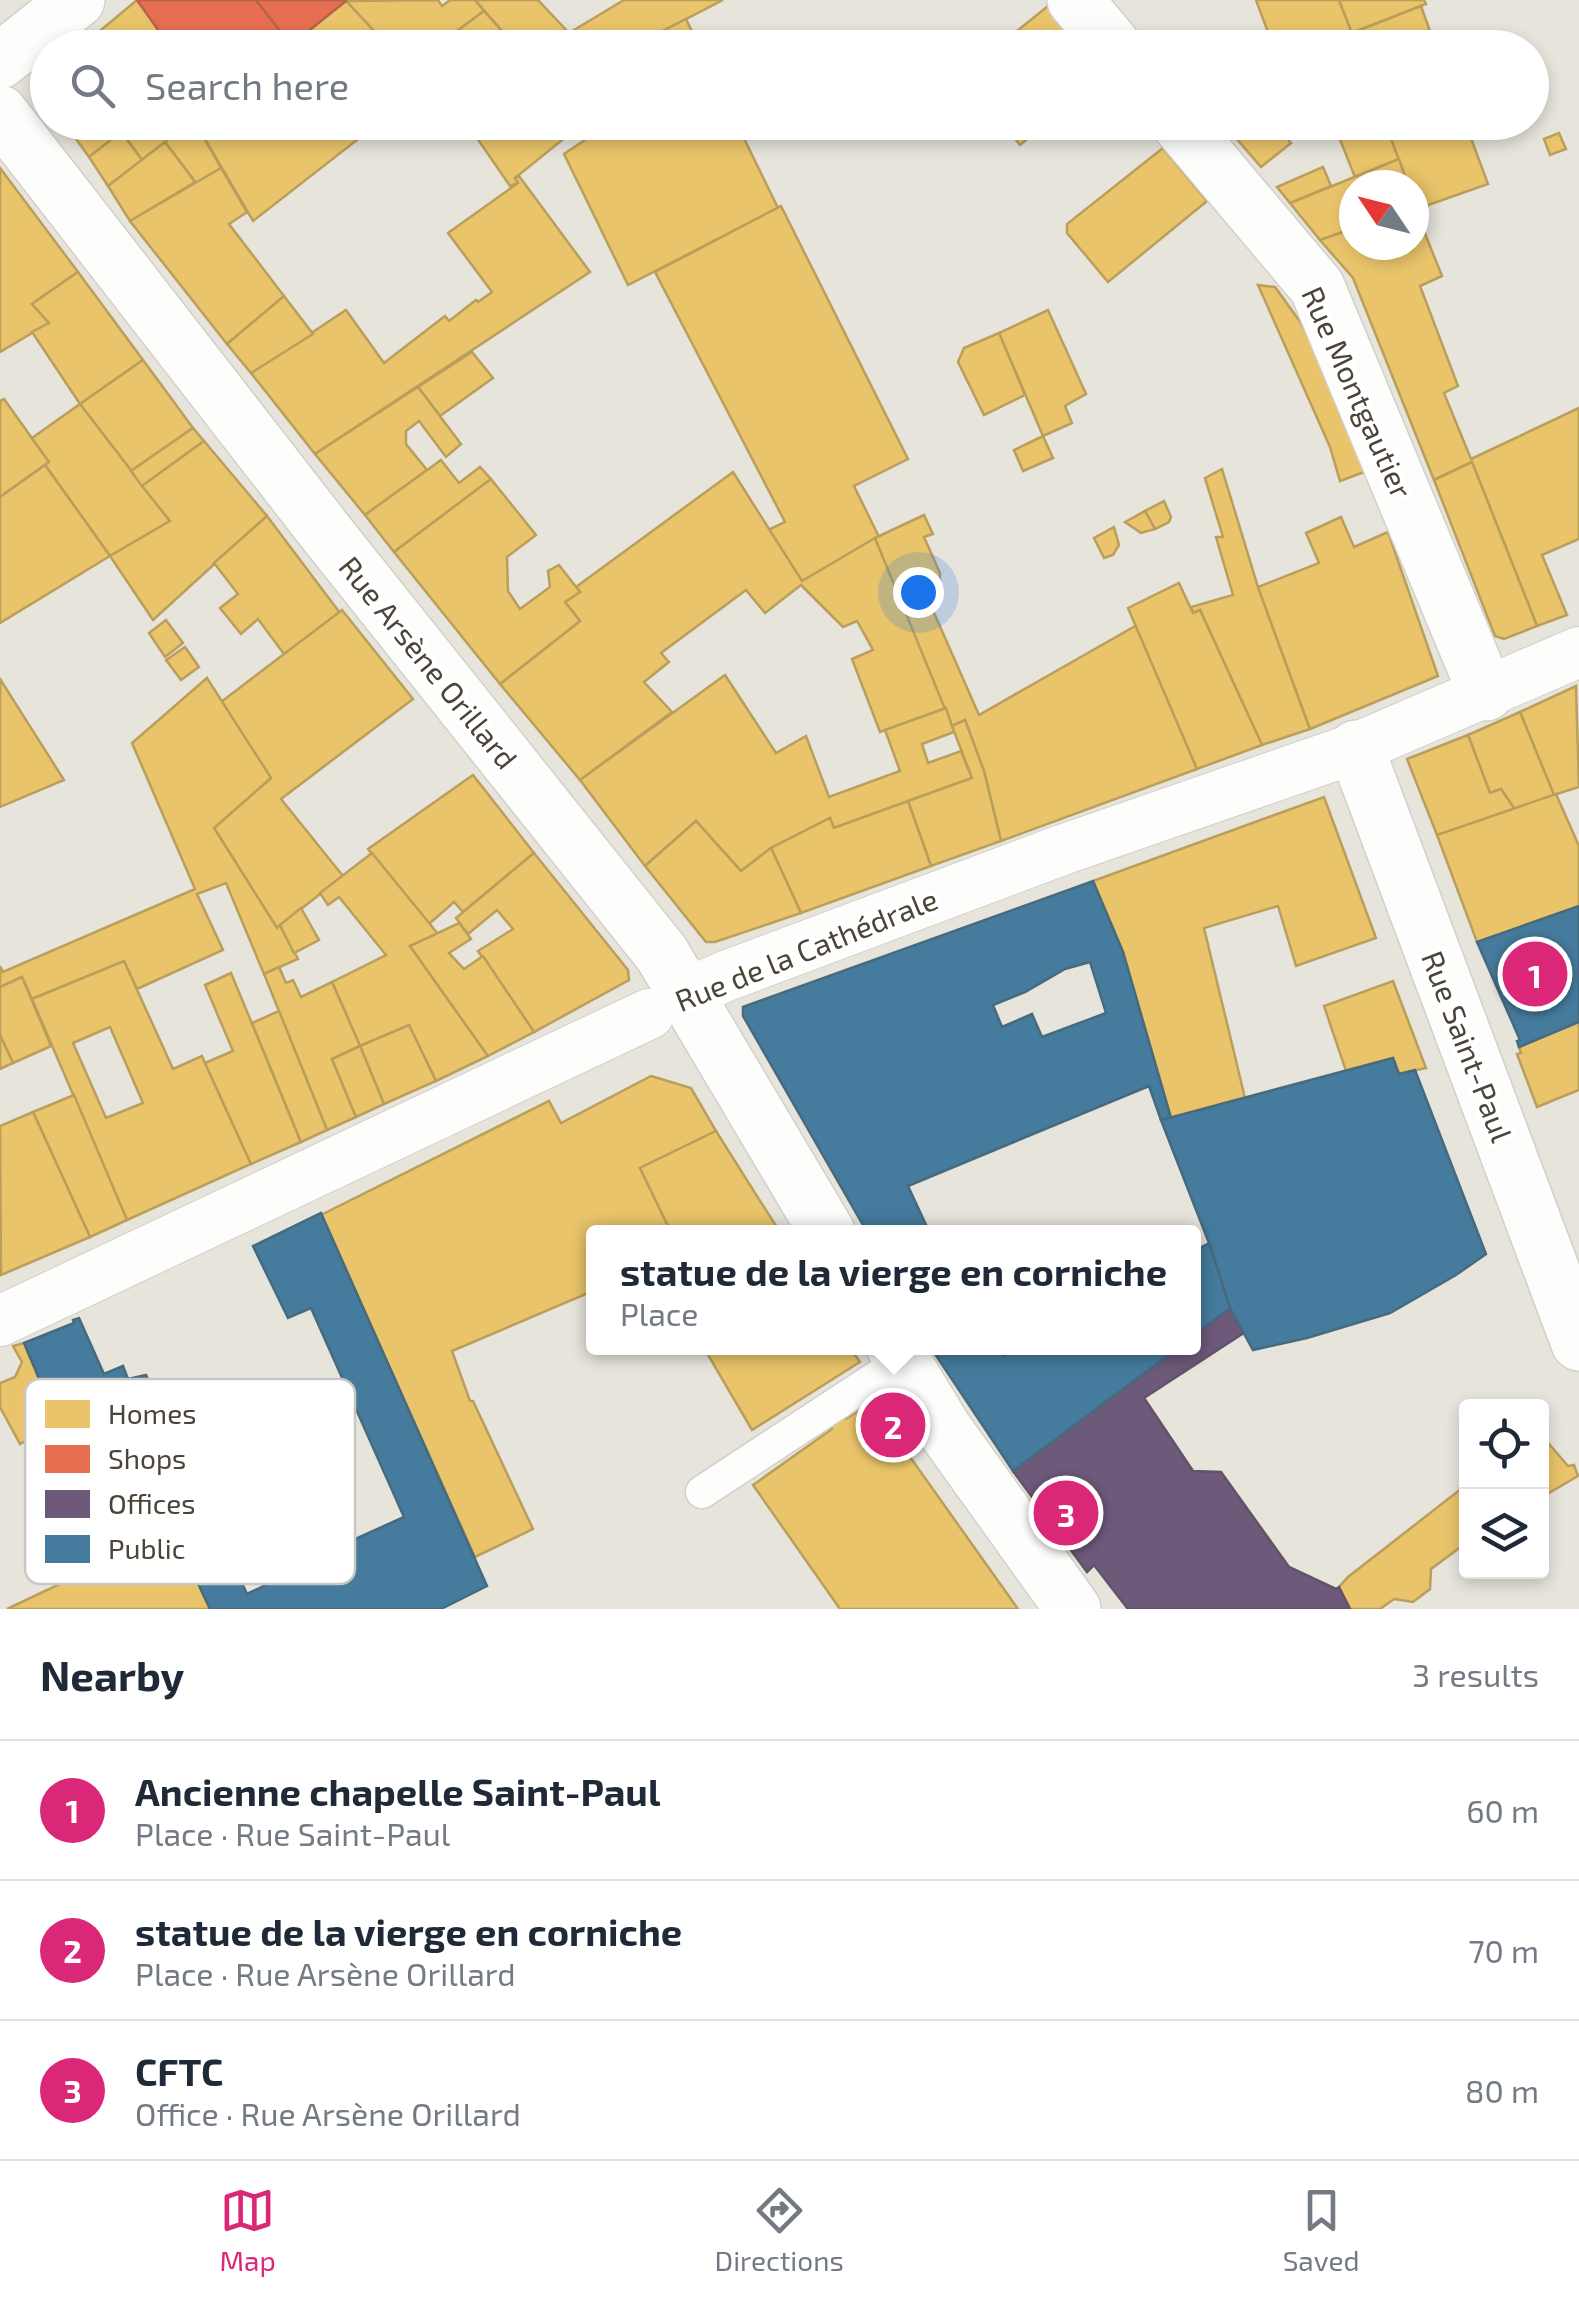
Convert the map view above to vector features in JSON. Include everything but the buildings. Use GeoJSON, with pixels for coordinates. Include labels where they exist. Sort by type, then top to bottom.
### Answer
{"type":"FeatureCollection","features":[{"type":"Feature","properties":{"kind":"street"},"geometry":{"type":"LineString","coordinates":[[39,30],[76,0]]}},
{"type":"Feature","properties":{"kind":"street"},"geometry":{"type":"LineString","coordinates":[[1074,0],[1099,30]]}},
{"type":"Feature","properties":{"kind":"street"},"geometry":{"type":"LineString","coordinates":[[0,61],[30,37]]}},
{"type":"Feature","properties":{"kind":"street","name":"Rue Arsène Orillard"},"geometry":{"type":"LineString","coordinates":[[0,113],[327,534],[649,938],[667,1004],[822,1225]]}},
{"type":"Feature","properties":{"kind":"street","name":"Rue Montgautier"},"geometry":{"type":"LineString","coordinates":[[1193,140],[1317,287],[1486,693]]}},
{"type":"Feature","properties":{"kind":"street","name":"Rue de la Cathédrale"},"geometry":{"type":"LineString","coordinates":[[0,1321],[726,976],[1062,850],[1356,748],[1579,652]]}},
{"type":"Feature","properties":{"kind":"street","name":"Rue Saint-Paul"},"geometry":{"type":"LineString","coordinates":[[1356,748],[1579,1343]]}},
{"type":"Feature","properties":{"kind":"street"},"geometry":{"type":"LineString","coordinates":[[900,1355],[944,1430],[1073,1609]]}},
{"type":"Feature","properties":{"kind":"lane"},"geometry":{"type":"LineString","coordinates":[[702,1492],[898,1355]]}},
{"type":"Feature","properties":{"kind":"shaded area"},"geometry":{"type":"Polygon","coordinates":[[[0,0],[1579,0],[1579,1609],[0,1609],[0,0]]]}},
{"type":"Feature","properties":{"kind":"place","name":"Ancienne chapelle Saint-Paul"},"geometry":{"type":"Point","coordinates":[1535,974]}},
{"type":"Feature","properties":{"kind":"place","name":"statue de la vierge en corniche"},"geometry":{"type":"Point","coordinates":[893,1425]}},
{"type":"Feature","properties":{"kind":"place","name":"CFTC"},"geometry":{"type":"Point","coordinates":[1066,1513]}}]}
